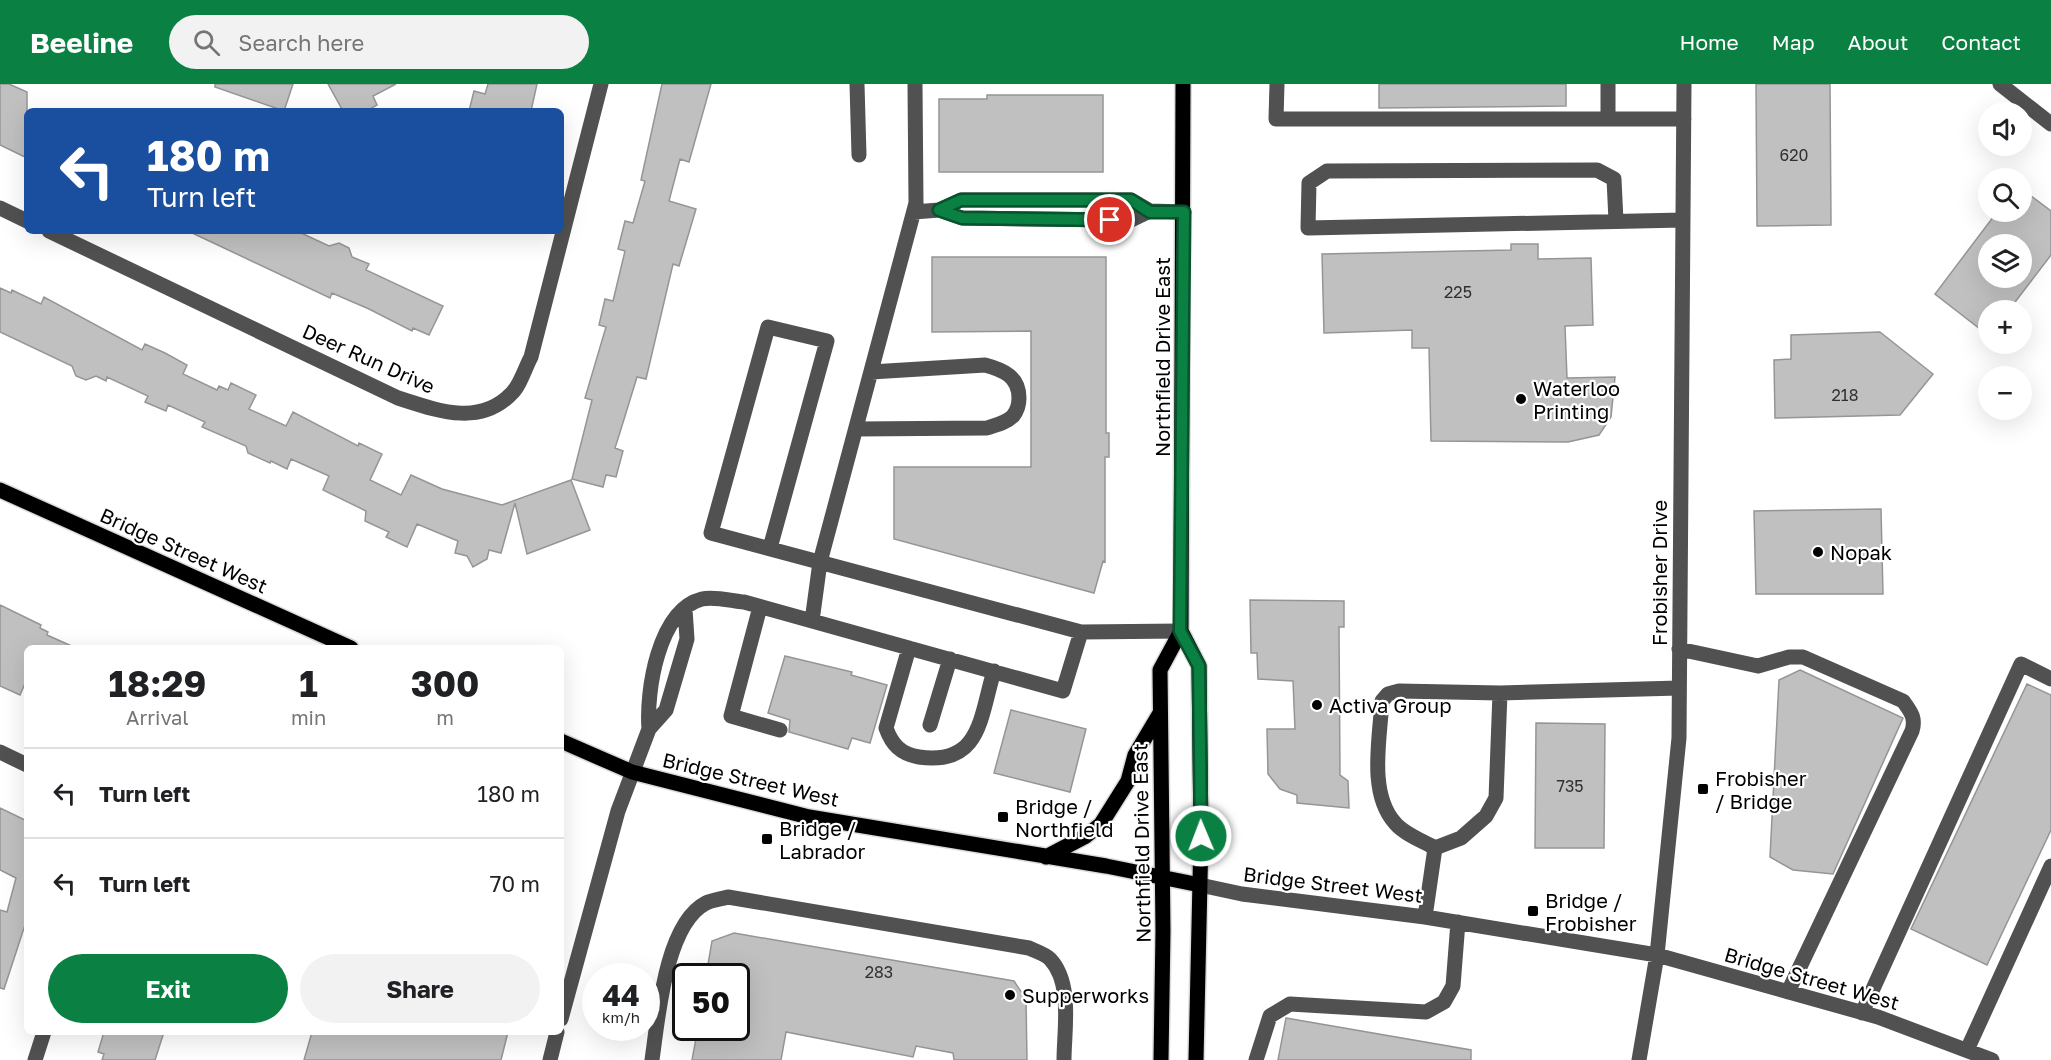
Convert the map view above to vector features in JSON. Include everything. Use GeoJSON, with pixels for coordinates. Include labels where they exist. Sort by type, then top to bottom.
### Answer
{"type":"FeatureCollection","features":[{"type":"Feature","properties":{"kind":"main road","name":"Northfield Drive East"},"geometry":{"type":"LineString","coordinates":[[1161,1060],[1160,670],[1180,631],[1183,84]]}},
{"type":"Feature","properties":{"kind":"main road","name":"Bridge Street West"},"geometry":{"type":"LineString","coordinates":[[0,490],[344,645]]}},
{"type":"Feature","properties":{"kind":"main road","name":"Northfield Drive East"},"geometry":{"type":"LineString","coordinates":[[1180,631],[1199,666],[1200,885],[1196,1060]]}},
{"type":"Feature","properties":{"kind":"main road"},"geometry":{"type":"LineString","coordinates":[[1046,857],[1086,836],[1101,824],[1128,781],[1135,755],[1160,713]]}},
{"type":"Feature","properties":{"kind":"main road","name":"Bridge Street West"},"geometry":{"type":"LineString","coordinates":[[564,742],[632,772],[809,817],[1200,885]]}},
{"type":"Feature","properties":{"kind":"street","name":"Deer Run Drive"},"geometry":{"type":"LineString","coordinates":[[564,228],[601,84]]}},
{"type":"Feature","properties":{"kind":"street"},"geometry":{"type":"LineString","coordinates":[[857,84],[859,155]]}},
{"type":"Feature","properties":{"kind":"street"},"geometry":{"type":"LineString","coordinates":[[812,621],[820,562],[916,202],[915,84]]}},
{"type":"Feature","properties":{"kind":"street"},"geometry":{"type":"LineString","coordinates":[[1277,84],[1276,119],[1684,119]]}},
{"type":"Feature","properties":{"kind":"street"},"geometry":{"type":"LineString","coordinates":[[1608,84],[1608,119]]}},
{"type":"Feature","properties":{"kind":"street","name":"Frobisher Drive"},"geometry":{"type":"LineString","coordinates":[[1640,1060],[1657,955],[1679,738],[1684,84]]}},
{"type":"Feature","properties":{"kind":"street"},"geometry":{"type":"LineString","coordinates":[[2000,84],[2051,124]]}},
{"type":"Feature","properties":{"kind":"street"},"geometry":{"type":"LineString","coordinates":[[1616,221],[1614,179],[1597,170],[1327,171],[1309,183],[1308,228],[1683,220]]}},
{"type":"Feature","properties":{"kind":"street"},"geometry":{"type":"LineString","coordinates":[[0,208],[24,220]]}},
{"type":"Feature","properties":{"kind":"street"},"geometry":{"type":"LineString","coordinates":[[914,212],[939,210],[962,218],[1120,220],[1131,220],[1150,212],[1184,212]]}},
{"type":"Feature","properties":{"kind":"street","name":"Deer Run Drive"},"geometry":{"type":"LineString","coordinates":[[55,234],[398,398],[445,413],[484,413],[512,393],[531,357],[563,234]]}},
{"type":"Feature","properties":{"kind":"street"},"geometry":{"type":"LineString","coordinates":[[770,548],[827,341],[768,327],[711,533],[1082,632],[1180,631]]}},
{"type":"Feature","properties":{"kind":"street"},"geometry":{"type":"LineString","coordinates":[[856,429],[987,428],[1007,421],[1016,414],[1019,403],[1019,389],[1013,377],[1001,369],[985,365],[871,372]]}},
{"type":"Feature","properties":{"kind":"street"},"geometry":{"type":"LineString","coordinates":[[649,729],[647,703],[664,634],[685,609],[703,598],[744,602],[1063,691],[1082,632]]}},
{"type":"Feature","properties":{"kind":"street"},"geometry":{"type":"LineString","coordinates":[[759,606],[731,716],[780,730]]}},
{"type":"Feature","properties":{"kind":"street"},"geometry":{"type":"LineString","coordinates":[[564,1008],[615,820],[649,729],[666,710],[687,639],[685,609]]}},
{"type":"Feature","properties":{"kind":"street"},"geometry":{"type":"LineString","coordinates":[[909,648],[886,728],[898,750],[912,756],[931,759],[948,757],[965,750],[973,740],[994,671]]}},
{"type":"Feature","properties":{"kind":"street"},"geometry":{"type":"LineString","coordinates":[[1679,649],[1758,666],[1790,657],[1803,657],[1903,701],[1912,713],[1915,722],[1788,992]]}},
{"type":"Feature","properties":{"kind":"street"},"geometry":{"type":"LineString","coordinates":[[930,725],[950,659]]}},
{"type":"Feature","properties":{"kind":"street"},"geometry":{"type":"LineString","coordinates":[[1862,1013],[2021,664],[2051,679]]}},
{"type":"Feature","properties":{"kind":"street"},"geometry":{"type":"LineString","coordinates":[[1435,848],[1396,825],[1383,805],[1378,764],[1382,701],[1389,694],[1399,691],[1500,693],[1679,688]]}},
{"type":"Feature","properties":{"kind":"street"},"geometry":{"type":"LineString","coordinates":[[1435,848],[1461,838],[1486,816],[1496,798],[1500,693]]}},
{"type":"Feature","properties":{"kind":"street"},"geometry":{"type":"LineString","coordinates":[[0,752],[24,764]]}},
{"type":"Feature","properties":{"kind":"street"},"geometry":{"type":"LineString","coordinates":[[1425,917],[1435,848]]}},
{"type":"Feature","properties":{"kind":"street"},"geometry":{"type":"LineString","coordinates":[[1967,1050],[2051,866]]}},
{"type":"Feature","properties":{"kind":"street","name":"Bridge Street West"},"geometry":{"type":"LineString","coordinates":[[1200,885],[1242,894],[1425,917],[1657,955],[1862,1013],[1990,1060]]}},
{"type":"Feature","properties":{"kind":"street"},"geometry":{"type":"LineString","coordinates":[[652,1060],[665,974],[685,922],[705,904],[728,897],[1029,948],[1049,958],[1061,976],[1064,998],[1064,1060]]}},
{"type":"Feature","properties":{"kind":"street"},"geometry":{"type":"LineString","coordinates":[[1256,1060],[1270,1016],[1290,1004],[1426,1012],[1443,1002],[1453,986],[1458,922]]}},
{"type":"Feature","properties":{"kind":"street"},"geometry":{"type":"LineString","coordinates":[[35,1060],[43,1035]]}},
{"type":"Feature","properties":{"kind":"street"},"geometry":{"type":"LineString","coordinates":[[550,1060],[556,1035]]}},
{"type":"Feature","properties":{"kind":"building"},"geometry":{"type":"Polygon","coordinates":[[[0,84],[9,84],[27,92],[27,108],[24,108],[24,157],[0,145],[0,84]]]}},
{"type":"Feature","properties":{"kind":"building"},"geometry":{"type":"Polygon","coordinates":[[[215,84],[293,84],[285,108],[275,108],[215,87],[215,84]]]}},
{"type":"Feature","properties":{"kind":"building"},"geometry":{"type":"Polygon","coordinates":[[[328,84],[396,84],[373,96],[377,105],[372,108],[341,108],[328,84]]]}},
{"type":"Feature","properties":{"kind":"building"},"geometry":{"type":"Polygon","coordinates":[[[488,84],[537,84],[532,108],[470,108],[474,91],[485,94],[488,84]]]}},
{"type":"Feature","properties":{"kind":"building"},"geometry":{"type":"Polygon","coordinates":[[[662,84],[711,84],[689,162],[680,159],[669,201],[696,209],[679,266],[673,264],[646,379],[637,377],[615,448],[623,451],[616,477],[606,475],[603,487],[572,479],[592,400],[585,398],[606,327],[599,325],[605,299],[613,301],[625,251],[618,249],[625,221],[633,223],[645,181],[641,180],[662,84]]]}},
{"type":"Feature","properties":{"kind":"building"},"geometry":{"type":"Polygon","coordinates":[[[1379,84],[1566,84],[1566,106],[1379,108],[1379,84]]]}},
{"type":"Feature","properties":{"kind":"building"},"geometry":{"type":"Polygon","coordinates":[[[1756,84],[1830,84],[1831,225],[1757,226],[1756,84]]]}},
{"type":"Feature","properties":{"kind":"building"},"geometry":{"type":"Polygon","coordinates":[[[987,95],[1103,95],[1103,172],[939,172],[939,99],[987,99],[987,95]]]}},
{"type":"Feature","properties":{"kind":"building"},"geometry":{"type":"Polygon","coordinates":[[[2032,197],[2051,211],[2051,255],[2032,280],[2032,234],[1980,234],[1989,222],[2032,222],[2032,197]]]}},
{"type":"Feature","properties":{"kind":"building"},"geometry":{"type":"Polygon","coordinates":[[[194,234],[303,234],[329,246],[339,243],[349,248],[352,257],[369,264],[366,270],[443,306],[429,335],[413,328],[412,331],[332,293],[330,298],[194,234]]]}},
{"type":"Feature","properties":{"kind":"building"},"geometry":{"type":"Polygon","coordinates":[[[1978,237],[1978,288],[2026,288],[2017,300],[1978,300],[1978,327],[1935,294],[1978,237]]]}},
{"type":"Feature","properties":{"kind":"building"},"geometry":{"type":"Polygon","coordinates":[[[1511,244],[1538,244],[1538,259],[1591,258],[1593,325],[1565,326],[1567,378],[1615,377],[1611,417],[1599,435],[1568,442],[1431,441],[1429,348],[1412,348],[1412,330],[1324,333],[1322,254],[1511,250],[1511,244]]]}},
{"type":"Feature","properties":{"kind":"building"},"geometry":{"type":"Polygon","coordinates":[[[932,257],[1106,257],[1106,433],[1109,433],[1109,457],[1105,457],[1105,562],[1103,561],[1094,593],[894,539],[894,467],[1031,467],[1031,331],[932,332],[932,257]]]}},
{"type":"Feature","properties":{"kind":"building"},"geometry":{"type":"Polygon","coordinates":[[[0,288],[11,293],[12,290],[41,304],[44,297],[142,350],[145,344],[165,353],[187,365],[183,374],[217,390],[219,386],[228,390],[231,383],[256,395],[249,409],[286,426],[293,412],[358,446],[359,443],[382,454],[370,480],[401,495],[411,475],[442,489],[502,505],[571,480],[590,530],[527,554],[515,503],[501,553],[489,550],[487,559],[473,567],[467,556],[455,553],[458,541],[417,524],[407,547],[386,537],[389,532],[365,521],[366,511],[323,490],[329,476],[291,459],[287,469],[271,461],[270,463],[248,453],[246,446],[202,427],[205,422],[168,405],[166,411],[145,402],[148,396],[107,377],[106,381],[96,376],[86,380],[76,376],[72,366],[0,332],[0,288]]]}},
{"type":"Feature","properties":{"kind":"building"},"geometry":{"type":"Polygon","coordinates":[[[1880,332],[1933,374],[1900,415],[1775,418],[1774,360],[1791,359],[1791,335],[1880,332]]]}},
{"type":"Feature","properties":{"kind":"building","name":"Nopak"},"geometry":{"type":"Polygon","coordinates":[[[1881,509],[1883,594],[1756,594],[1754,511],[1881,509]]]}},
{"type":"Feature","properties":{"kind":"building","name":"Activa Group"},"geometry":{"type":"Polygon","coordinates":[[[1250,600],[1344,601],[1344,627],[1339,627],[1340,775],[1348,781],[1349,808],[1297,803],[1297,795],[1280,789],[1268,774],[1267,729],[1295,729],[1293,681],[1258,679],[1257,653],[1251,653],[1250,600]]]}},
{"type":"Feature","properties":{"kind":"building"},"geometry":{"type":"Polygon","coordinates":[[[0,605],[41,625],[40,628],[48,632],[47,635],[69,645],[24,645],[24,686],[20,695],[0,686],[0,605]]]}},
{"type":"Feature","properties":{"kind":"building"},"geometry":{"type":"Polygon","coordinates":[[[785,656],[852,672],[851,675],[887,685],[870,743],[852,738],[848,749],[789,732],[790,720],[768,713],[785,656]]]}},
{"type":"Feature","properties":{"kind":"building"},"geometry":{"type":"Polygon","coordinates":[[[1800,670],[1903,718],[1833,874],[1793,870],[1770,857],[1779,680],[1800,670]]]}},
{"type":"Feature","properties":{"kind":"building"},"geometry":{"type":"Polygon","coordinates":[[[2027,684],[2051,695],[2051,830],[1987,965],[1911,929],[2027,684]]]}},
{"type":"Feature","properties":{"kind":"building"},"geometry":{"type":"Polygon","coordinates":[[[1011,710],[1086,729],[1070,792],[994,773],[1011,710]]]}},
{"type":"Feature","properties":{"kind":"building"},"geometry":{"type":"Polygon","coordinates":[[[1536,723],[1605,724],[1604,848],[1535,848],[1536,723]]]}},
{"type":"Feature","properties":{"kind":"building"},"geometry":{"type":"Polygon","coordinates":[[[0,808],[24,820],[24,928],[4,989],[0,988],[0,910],[7,912],[16,878],[0,870],[0,808]]]}},
{"type":"Feature","properties":{"kind":"building"},"geometry":{"type":"Polygon","coordinates":[[[734,933],[1014,981],[1026,999],[1027,1060],[954,1060],[953,1053],[916,1046],[913,1057],[786,1032],[781,1060],[692,1060],[696,1041],[750,1041],[750,963],[708,963],[712,941],[734,933]]]}},
{"type":"Feature","properties":{"kind":"building"},"geometry":{"type":"Polygon","coordinates":[[[1286,1018],[1471,1050],[1471,1060],[1278,1060],[1286,1018]]]}},
{"type":"Feature","properties":{"kind":"building"},"geometry":{"type":"Polygon","coordinates":[[[103,1035],[163,1035],[155,1060],[102,1060],[104,1054],[98,1052],[103,1035]]]}},
{"type":"Feature","properties":{"kind":"building"},"geometry":{"type":"Polygon","coordinates":[[[311,1035],[507,1035],[501,1060],[304,1060],[311,1035]]]}},
{"type":"Feature","properties":{"kind":"place","name":"Waterloo Printing"},"geometry":{"type":"Point","coordinates":[1521,399]}},
{"type":"Feature","properties":{"kind":"place","name":"Nopak"},"geometry":{"type":"Point","coordinates":[1818,552]}},
{"type":"Feature","properties":{"kind":"place","name":"Activa Group"},"geometry":{"type":"Point","coordinates":[1317,705]}},
{"type":"Feature","properties":{"kind":"place","name":"Frobisher / Bridge"},"geometry":{"type":"Point","coordinates":[1703,789]}},
{"type":"Feature","properties":{"kind":"place","name":"Bridge / Northfield"},"geometry":{"type":"Point","coordinates":[1003,817]}},
{"type":"Feature","properties":{"kind":"place","name":"Bridge / Labrador"},"geometry":{"type":"Point","coordinates":[767,839]}},
{"type":"Feature","properties":{"kind":"place","name":"Bridge / Frobisher"},"geometry":{"type":"Point","coordinates":[1533,911]}},
{"type":"Feature","properties":{"kind":"place","name":"Supperworks"},"geometry":{"type":"Point","coordinates":[1010,995]}},
{"type":"Feature","properties":{"kind":"route"},"geometry":{"type":"LineString","coordinates":[[1110,220],[962,218],[939,210],[961,200],[1131,200],[1150,212],[1184,212],[1180,631],[1199,666],[1201,836]]}}]}
